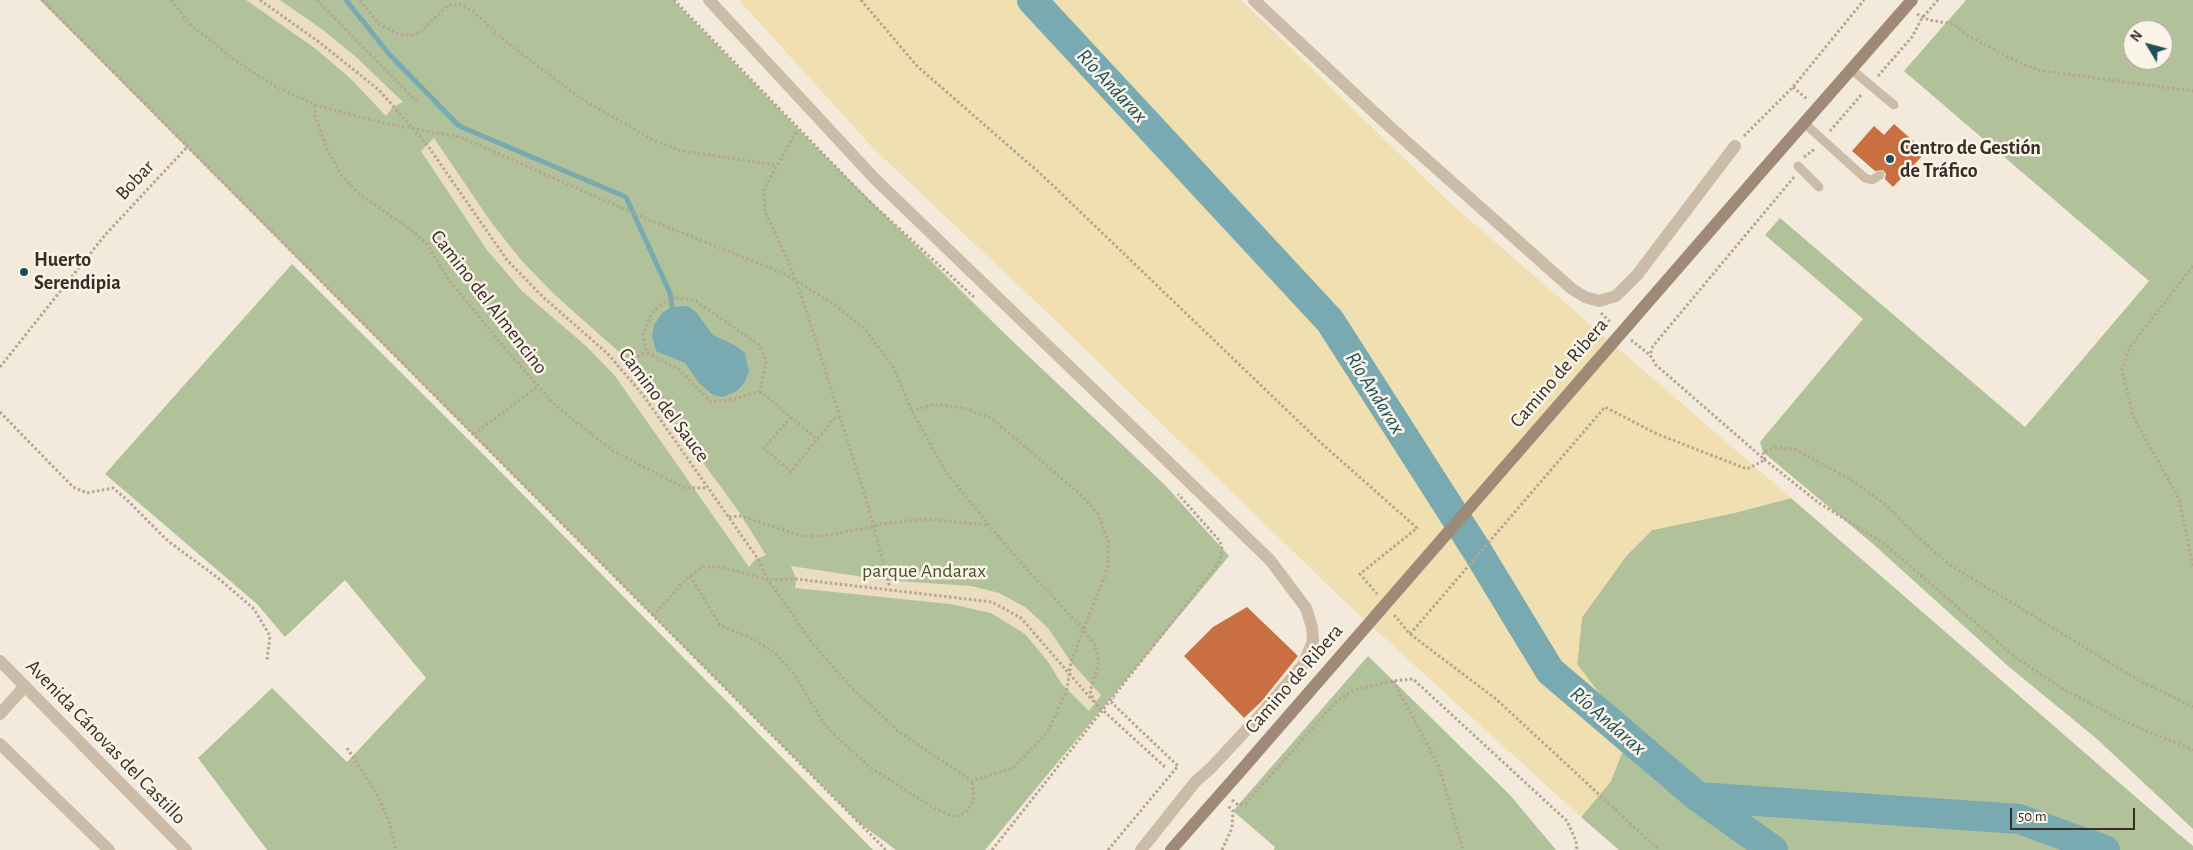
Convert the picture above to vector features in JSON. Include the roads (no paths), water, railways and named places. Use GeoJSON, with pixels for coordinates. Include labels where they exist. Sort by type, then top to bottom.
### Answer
{"type":"FeatureCollection","features":[{"type":"Feature","properties":{"kind":"main road","name":"Camino de Ribera"},"geometry":{"type":"LineString","coordinates":[[1171,850],[1816,107],[1910,3]]}},
{"type":"Feature","properties":{"kind":"street"},"geometry":{"type":"LineString","coordinates":[[709,0],[876,179],[1264,554],[1306,608],[1312,627],[1313,641],[1303,665],[1212,768],[1196,780],[1141,850]]}},
{"type":"Feature","properties":{"kind":"street"},"geometry":{"type":"LineString","coordinates":[[1254,0],[1390,127],[1572,289],[1585,298],[1599,301],[1616,296],[1637,275],[1735,146]]}},
{"type":"Feature","properties":{"kind":"street","name":"Avenida Cánovas del Castillo"},"geometry":{"type":"LineString","coordinates":[[0,661],[186,850]]}},
{"type":"Feature","properties":{"kind":"street"},"geometry":{"type":"LineString","coordinates":[[0,714],[25,686]]}},
{"type":"Feature","properties":{"kind":"street"},"geometry":{"type":"LineString","coordinates":[[0,744],[109,850]]}},
{"type":"Feature","properties":{"kind":"lane"},"geometry":{"type":"LineString","coordinates":[[1851,69],[1894,105]]}},
{"type":"Feature","properties":{"kind":"lane"},"geometry":{"type":"LineString","coordinates":[[1803,122],[1865,178],[1872,180],[1880,175]]}},
{"type":"Feature","properties":{"kind":"lane"},"geometry":{"type":"LineString","coordinates":[[1798,166],[1819,187]]}},
{"type":"Feature","properties":{"kind":"water"},"geometry":{"type":"Polygon","coordinates":[[[688,306],[696,312],[713,335],[736,346],[745,353],[749,371],[745,382],[737,391],[723,397],[713,395],[699,383],[685,363],[656,351],[652,336],[654,325],[663,312],[672,307],[688,306]]]}},
{"type":"Feature","properties":{"kind":"waterway"},"geometry":{"type":"LineString","coordinates":[[346,0],[389,54],[459,126],[626,197],[670,293],[672,307]]}},
{"type":"Feature","properties":{"kind":"waterway","name":"Río Andarax"},"geometry":{"type":"LineString","coordinates":[[1032,0],[1330,321],[1479,554],[1550,671],[1698,797],[1773,850]]}},
{"type":"Feature","properties":{"kind":"waterway","name":"Río Andarax"},"geometry":{"type":"LineString","coordinates":[[1698,797],[2019,819],[2105,850]]}},
{"type":"Feature","properties":{"kind":"place","name":"Centro de Gestión de Tráfico"},"geometry":{"type":"Point","coordinates":[1890,159]}},
{"type":"Feature","properties":{"kind":"place","name":"Huerto Serendipia"},"geometry":{"type":"Point","coordinates":[24,272]}},
{"type":"Feature","properties":{"kind":"park label","name":"parque Andarax"},"geometry":{"type":"Point","coordinates":[924,571]}}]}
